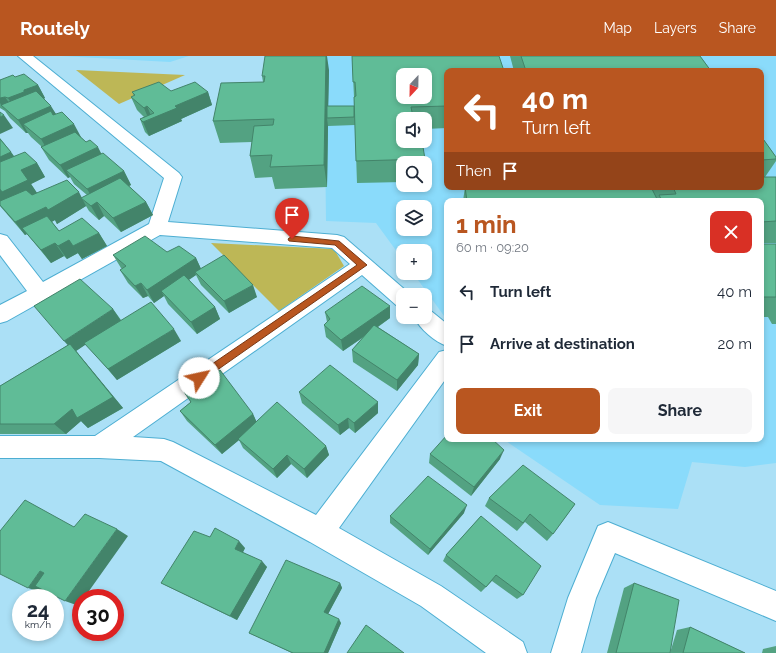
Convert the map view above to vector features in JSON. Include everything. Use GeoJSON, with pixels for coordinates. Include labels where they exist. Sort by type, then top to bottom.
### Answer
{"type":"FeatureCollection","features":[{"type":"Feature","properties":{"kind":"street"},"geometry":{"type":"LineString","coordinates":[[25,56],[173,177],[157,228]]}},
{"type":"Feature","properties":{"kind":"street"},"geometry":{"type":"LineString","coordinates":[[0,315],[157,228],[337,242],[396,293]]}},
{"type":"Feature","properties":{"kind":"street"},"geometry":{"type":"LineString","coordinates":[[0,241],[40,293]]}},
{"type":"Feature","properties":{"kind":"street"},"geometry":{"type":"LineString","coordinates":[[99,447],[362,265]]}},
{"type":"Feature","properties":{"kind":"street"},"geometry":{"type":"LineString","coordinates":[[432,324],[444,334]]}},
{"type":"Feature","properties":{"kind":"street"},"geometry":{"type":"LineString","coordinates":[[320,532],[444,363]]}},
{"type":"Feature","properties":{"kind":"street"},"geometry":{"type":"LineString","coordinates":[[0,447],[99,447],[164,450],[320,532],[431,596],[512,653]]}},
{"type":"Feature","properties":{"kind":"street"},"geometry":{"type":"LineString","coordinates":[[566,653],[582,598],[608,536],[776,606]]}},
{"type":"Feature","properties":{"kind":"shaded area"},"geometry":{"type":"Polygon","coordinates":[[[61,56],[189,56],[170,62],[61,56]]]}},
{"type":"Feature","properties":{"kind":"shaded area"},"geometry":{"type":"Polygon","coordinates":[[[324,56],[776,56],[776,463],[745,467],[692,462],[678,509],[600,505],[507,442],[764,442],[764,198],[444,198],[444,316],[432,299],[432,288],[424,288],[418,280],[432,280],[432,244],[396,244],[396,250],[376,223],[326,221],[324,56]]]}},
{"type":"Feature","properties":{"kind":"shaded area"},"geometry":{"type":"Polygon","coordinates":[[[76,70],[185,75],[119,104],[76,70]]]}},
{"type":"Feature","properties":{"kind":"shaded area"},"geometry":{"type":"Polygon","coordinates":[[[211,243],[334,249],[344,266],[279,311],[211,243]]]}},
{"type":"Feature","properties":{"kind":"building"},"geometry":{"type":"Polygon","coordinates":[[[265,56],[326,56],[324,165],[270,167],[272,155],[250,156],[254,126],[273,125],[274,119],[213,121],[221,83],[264,82],[265,76],[262,76],[265,56]]]}},
{"type":"Feature","properties":{"kind":"building"},"geometry":{"type":"Polygon","coordinates":[[[352,56],[499,56],[503,68],[444,68],[444,106],[411,107],[412,112],[396,112],[396,148],[423,148],[424,156],[396,156],[396,160],[356,161],[354,97],[356,96],[355,82],[353,82],[352,56]]]}},
{"type":"Feature","properties":{"kind":"building"},"geometry":{"type":"Polygon","coordinates":[[[521,56],[700,56],[709,68],[525,68],[521,56]]]}},
{"type":"Feature","properties":{"kind":"building"},"geometry":{"type":"Polygon","coordinates":[[[24,74],[38,85],[8,98],[0,98],[0,80],[13,75],[15,77],[24,74]]]}},
{"type":"Feature","properties":{"kind":"building"},"geometry":{"type":"Polygon","coordinates":[[[159,82],[171,91],[195,82],[208,92],[175,106],[177,108],[143,122],[140,119],[154,113],[147,106],[144,108],[131,97],[135,95],[132,92],[159,82]]]}},
{"type":"Feature","properties":{"kind":"building"},"geometry":{"type":"Polygon","coordinates":[[[36,91],[51,106],[18,120],[1,105],[36,91]]]}},
{"type":"Feature","properties":{"kind":"building"},"geometry":{"type":"Polygon","coordinates":[[[327,106],[354,106],[354,117],[327,118],[327,106]]]}},
{"type":"Feature","properties":{"kind":"building"},"geometry":{"type":"Polygon","coordinates":[[[51,111],[53,115],[62,112],[74,124],[41,139],[23,124],[51,111]]]}},
{"type":"Feature","properties":{"kind":"building"},"geometry":{"type":"Polygon","coordinates":[[[75,132],[86,142],[90,140],[98,147],[60,165],[41,147],[75,132]]]}},
{"type":"Feature","properties":{"kind":"building"},"geometry":{"type":"Polygon","coordinates":[[[0,139],[11,152],[0,157],[0,139]]]}},
{"type":"Feature","properties":{"kind":"building"},"geometry":{"type":"Polygon","coordinates":[[[764,140],[776,157],[776,159],[764,160],[764,140]]]}},
{"type":"Feature","properties":{"kind":"building"},"geometry":{"type":"Polygon","coordinates":[[[25,152],[37,163],[21,170],[28,180],[2,192],[0,189],[0,162],[25,152]]]}},
{"type":"Feature","properties":{"kind":"building"},"geometry":{"type":"Polygon","coordinates":[[[103,153],[124,171],[87,189],[66,170],[103,153]]]}},
{"type":"Feature","properties":{"kind":"building"},"geometry":{"type":"Polygon","coordinates":[[[764,177],[776,177],[776,221],[764,222],[764,198],[660,198],[659,195],[676,194],[674,190],[764,190],[764,177]]]}},
{"type":"Feature","properties":{"kind":"building"},"geometry":{"type":"Polygon","coordinates":[[[120,178],[146,202],[113,218],[97,202],[91,206],[81,198],[120,178]]]}},
{"type":"Feature","properties":{"kind":"building"},"geometry":{"type":"Polygon","coordinates":[[[67,180],[79,192],[48,210],[46,207],[15,222],[0,205],[0,201],[26,190],[32,195],[67,180]]]}},
{"type":"Feature","properties":{"kind":"building"},"geometry":{"type":"Polygon","coordinates":[[[465,190],[652,190],[656,198],[467,198],[465,190]]]}},
{"type":"Feature","properties":{"kind":"building"},"geometry":{"type":"Polygon","coordinates":[[[47,216],[59,231],[82,218],[99,233],[73,246],[69,240],[58,246],[55,243],[41,250],[22,228],[47,216]]]}},
{"type":"Feature","properties":{"kind":"building"},"geometry":{"type":"Polygon","coordinates":[[[145,236],[167,252],[179,246],[196,258],[147,290],[141,283],[135,286],[120,270],[126,266],[113,255],[145,236]]]}},
{"type":"Feature","properties":{"kind":"building"},"geometry":{"type":"Polygon","coordinates":[[[764,244],[776,244],[776,297],[764,297],[764,244]]]}},
{"type":"Feature","properties":{"kind":"building"},"geometry":{"type":"Polygon","coordinates":[[[224,255],[253,285],[224,301],[195,272],[224,255]]]}},
{"type":"Feature","properties":{"kind":"building"},"geometry":{"type":"Polygon","coordinates":[[[184,275],[215,307],[191,322],[161,291],[184,275]]]}},
{"type":"Feature","properties":{"kind":"building"},"geometry":{"type":"Polygon","coordinates":[[[80,279],[113,309],[64,341],[34,306],[80,279]]]}},
{"type":"Feature","properties":{"kind":"building"},"geometry":{"type":"Polygon","coordinates":[[[362,286],[390,306],[341,340],[324,325],[330,319],[325,312],[362,286]]]}},
{"type":"Feature","properties":{"kind":"building"},"geometry":{"type":"Polygon","coordinates":[[[151,302],[174,329],[108,369],[84,343],[151,302]]]}},
{"type":"Feature","properties":{"kind":"building"},"geometry":{"type":"Polygon","coordinates":[[[374,325],[419,354],[397,380],[352,350],[374,325]]]}},
{"type":"Feature","properties":{"kind":"building"},"geometry":{"type":"Polygon","coordinates":[[[70,344],[113,397],[77,418],[72,409],[54,424],[0,424],[0,386],[70,344]]]}},
{"type":"Feature","properties":{"kind":"building"},"geometry":{"type":"Polygon","coordinates":[[[330,365],[378,402],[354,423],[348,418],[338,425],[299,392],[330,365]]]}},
{"type":"Feature","properties":{"kind":"building"},"geometry":{"type":"Polygon","coordinates":[[[220,370],[253,414],[215,445],[180,411],[191,402],[184,392],[220,370]]]}},
{"type":"Feature","properties":{"kind":"building"},"geometry":{"type":"Polygon","coordinates":[[[277,402],[326,446],[304,469],[287,455],[273,469],[238,439],[277,402]]]}},
{"type":"Feature","properties":{"kind":"building"},"geometry":{"type":"Polygon","coordinates":[[[444,438],[444,442],[495,442],[504,450],[474,487],[430,454],[444,438]]]}},
{"type":"Feature","properties":{"kind":"building"},"geometry":{"type":"Polygon","coordinates":[[[523,465],[575,504],[553,534],[530,514],[523,523],[489,498],[523,465]]]}},
{"type":"Feature","properties":{"kind":"building"},"geometry":{"type":"Polygon","coordinates":[[[428,476],[467,505],[430,549],[390,516],[428,476]]]}},
{"type":"Feature","properties":{"kind":"building"},"geometry":{"type":"Polygon","coordinates":[[[25,500],[74,527],[85,514],[117,529],[74,589],[72,589],[65,601],[64,589],[41,589],[35,586],[44,573],[40,571],[28,588],[0,574],[0,531],[25,500]]]}},
{"type":"Feature","properties":{"kind":"building"},"geometry":{"type":"Polygon","coordinates":[[[481,516],[541,566],[523,595],[496,575],[486,587],[446,555],[481,516]]]}},
{"type":"Feature","properties":{"kind":"building"},"geometry":{"type":"Polygon","coordinates":[[[215,528],[239,541],[235,549],[262,561],[230,616],[161,583],[194,531],[210,537],[215,528]]]}},
{"type":"Feature","properties":{"kind":"building"},"geometry":{"type":"Polygon","coordinates":[[[286,560],[340,583],[324,612],[339,619],[324,653],[293,653],[249,633],[286,560]]]}},
{"type":"Feature","properties":{"kind":"building"},"geometry":{"type":"Polygon","coordinates":[[[634,583],[679,600],[670,653],[616,653],[634,583]]]}},
{"type":"Feature","properties":{"kind":"building"},"geometry":{"type":"Polygon","coordinates":[[[366,625],[404,653],[347,653],[366,625]]]}},
{"type":"Feature","properties":{"kind":"building"},"geometry":{"type":"Polygon","coordinates":[[[690,627],[745,653],[683,653],[690,627]]]}},
{"type":"Feature","properties":{"kind":"route"},"geometry":{"type":"LineString","coordinates":[[199,378],[362,265],[337,242],[292,239]]}}]}
